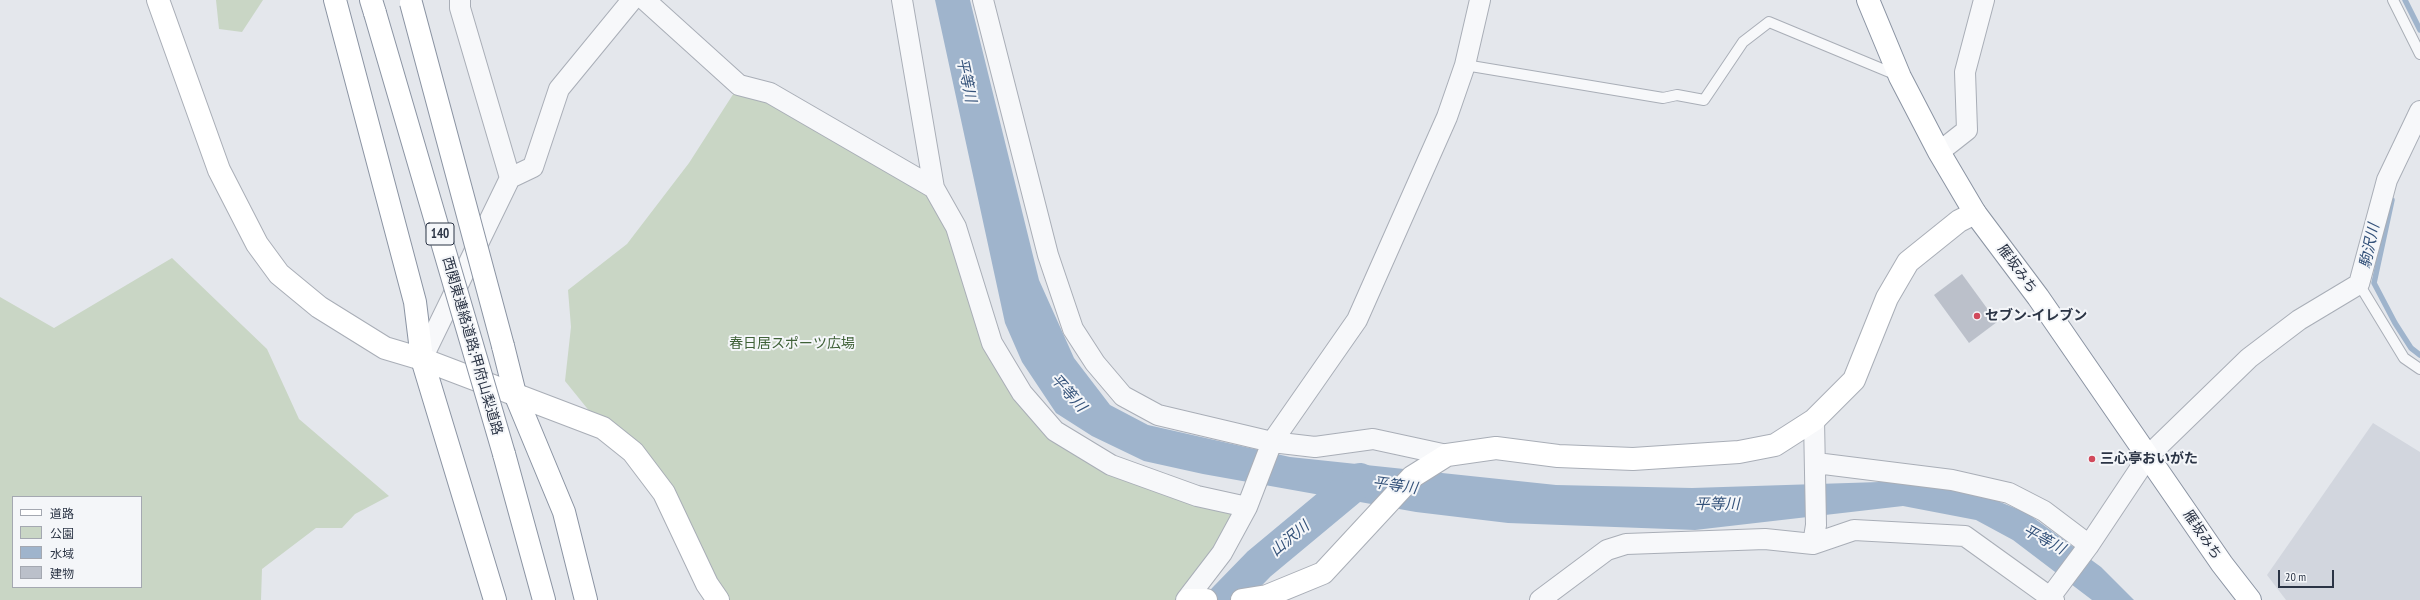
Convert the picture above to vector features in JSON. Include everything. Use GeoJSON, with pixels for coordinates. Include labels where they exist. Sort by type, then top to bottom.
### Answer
{"type":"FeatureCollection","features":[{"type":"Feature","properties":{"kind":"main road"},"geometry":{"type":"LineString","coordinates":[[158,0],[219,170],[257,244],[279,274],[319,308],[385,348],[422,359],[603,428],[633,452],[664,493],[707,584],[718,600]]}},
{"type":"Feature","properties":{"kind":"main road"},"geometry":{"type":"LineString","coordinates":[[335,0],[415,302],[422,359],[495,600]]}},
{"type":"Feature","properties":{"kind":"main road","name":"雁坂みち"},"geometry":{"type":"LineString","coordinates":[[1868,0],[1900,77],[1939,152],[1975,213],[2038,297],[2149,455],[2222,564],[2250,600]]}},
{"type":"Feature","properties":{"kind":"main road"},"geometry":{"type":"LineString","coordinates":[[410,1],[515,394],[564,512],[586,600]]}},
{"type":"Feature","properties":{"kind":"main road","name":"西関東連絡道路;甲府山梨道路"},"geometry":{"type":"LineString","coordinates":[[373,7],[504,454],[544,600]]}},
{"type":"Feature","properties":{"kind":"main road"},"geometry":{"type":"LineString","coordinates":[[1242,600],[1269,598],[1323,573],[1412,477],[1447,454],[1496,448],[1558,456],[1633,459],[1739,452],[1775,445],[1814,420],[1854,380],[1887,298],[1908,262],[1959,221],[1975,213]]}},
{"type":"Feature","properties":{"kind":"main road"},"geometry":{"type":"LineString","coordinates":[[1187,600],[1206,600]]}},
{"type":"Feature","properties":{"kind":"street"},"geometry":{"type":"LineString","coordinates":[[460,0],[460,8],[510,178]]}},
{"type":"Feature","properties":{"kind":"street"},"geometry":{"type":"LineString","coordinates":[[422,359],[510,178],[533,167],[559,89],[632,0]]}},
{"type":"Feature","properties":{"kind":"street"},"geometry":{"type":"LineString","coordinates":[[645,0],[739,85],[770,94],[934,188]]}},
{"type":"Feature","properties":{"kind":"street"},"geometry":{"type":"LineString","coordinates":[[902,0],[934,188],[956,227],[992,343],[1022,393],[1055,432],[1111,465],[1197,496],[1247,507]]}},
{"type":"Feature","properties":{"kind":"street"},"geometry":{"type":"LineString","coordinates":[[983,0],[1048,255],[1073,329],[1095,363],[1123,396],[1158,415],[1272,442],[1315,447],[1373,439],[1447,454]]}},
{"type":"Feature","properties":{"kind":"street"},"geometry":{"type":"LineString","coordinates":[[1187,600],[1222,553],[1247,507],[1272,442],[1357,320],[1447,118],[1465,65],[1480,0]]}},
{"type":"Feature","properties":{"kind":"street"},"geometry":{"type":"LineString","coordinates":[[1939,152],[1967,130],[1965,72],[1984,0]]}},
{"type":"Feature","properties":{"kind":"street"},"geometry":{"type":"LineString","coordinates":[[1540,600],[1607,550],[1626,544],[1765,539],[1854,530],[1965,536],[2051,599],[2149,455],[2249,358],[2299,320],[2359,284],[2386,180],[2420,111]]}},
{"type":"Feature","properties":{"kind":"street"},"geometry":{"type":"LineString","coordinates":[[1814,420],[1815,534]]}},
{"type":"Feature","properties":{"kind":"street"},"geometry":{"type":"LineString","coordinates":[[1815,469],[1952,480],[2010,493],[2044,511],[2089,545]]}},
{"type":"Feature","properties":{"kind":"lane"},"geometry":{"type":"LineString","coordinates":[[2393,0],[2420,54]]}},
{"type":"Feature","properties":{"kind":"lane"},"geometry":{"type":"LineString","coordinates":[[1465,65],[1663,98],[1677,95],[1704,100],[1743,42],[1769,22],[1900,77]]}},
{"type":"Feature","properties":{"kind":"lane"},"geometry":{"type":"LineString","coordinates":[[2359,284],[2404,358],[2420,369]]}},
{"type":"Feature","properties":{"kind":"shaded area"},"geometry":{"type":"Polygon","coordinates":[[[2373,423],[2420,452],[2420,600],[2286,600],[2267,575],[2373,423]]]}},
{"type":"Feature","properties":{"kind":"green space"},"geometry":{"type":"Polygon","coordinates":[[[216,0],[263,0],[242,32],[219,29],[216,0]]]}},
{"type":"Feature","properties":{"kind":"green space","name":"春日居スポーツ広場"},"geometry":{"type":"Polygon","coordinates":[[[739,85],[934,188],[1022,393],[1111,465],[1247,507],[1186,600],[718,600],[664,493],[603,428],[565,381],[571,327],[568,290],[627,244],[689,163],[739,85]]]}},
{"type":"Feature","properties":{"kind":"green space"},"geometry":{"type":"Polygon","coordinates":[[[172,258],[267,349],[299,419],[389,496],[355,514],[342,528],[316,528],[262,569],[261,600],[0,600],[0,297],[54,328],[172,258]]]}},
{"type":"Feature","properties":{"kind":"water","name":"平等川"},"geometry":{"type":"Polygon","coordinates":[[[935,0],[970,0],[1039,280],[1074,358],[1110,405],[1148,425],[1290,457],[1556,485],[1692,488],[1911,481],[1978,493],[2027,513],[2101,567],[2134,600],[2092,600],[2013,540],[1976,520],[1903,506],[1695,530],[1508,523],[1416,512],[1203,474],[1144,461],[1092,436],[1056,413],[1022,362],[1005,323],[935,0]]]}},
{"type":"Feature","properties":{"kind":"building"},"geometry":{"type":"Polygon","coordinates":[[[1962,274],[1997,322],[1969,343],[1934,295],[1962,274]]]}},
{"type":"Feature","properties":{"kind":"waterway","name":"駒沢川"},"geometry":{"type":"LineString","coordinates":[[2405,0],[2420,30]]}},
{"type":"Feature","properties":{"kind":"waterway","name":"駒沢川"},"geometry":{"type":"LineString","coordinates":[[2392,200],[2374,283],[2395,323],[2411,348],[2420,355]]}},
{"type":"Feature","properties":{"kind":"waterway","name":"山沢川"},"geometry":{"type":"LineString","coordinates":[[1224,600],[1259,564],[1360,480]]}},
{"type":"Feature","properties":{"kind":"place","name":"セブン-イレブン"},"geometry":{"type":"Point","coordinates":[1977,316]}},
{"type":"Feature","properties":{"kind":"place","name":"三心亭おいがた"},"geometry":{"type":"Point","coordinates":[2092,459]}}]}
